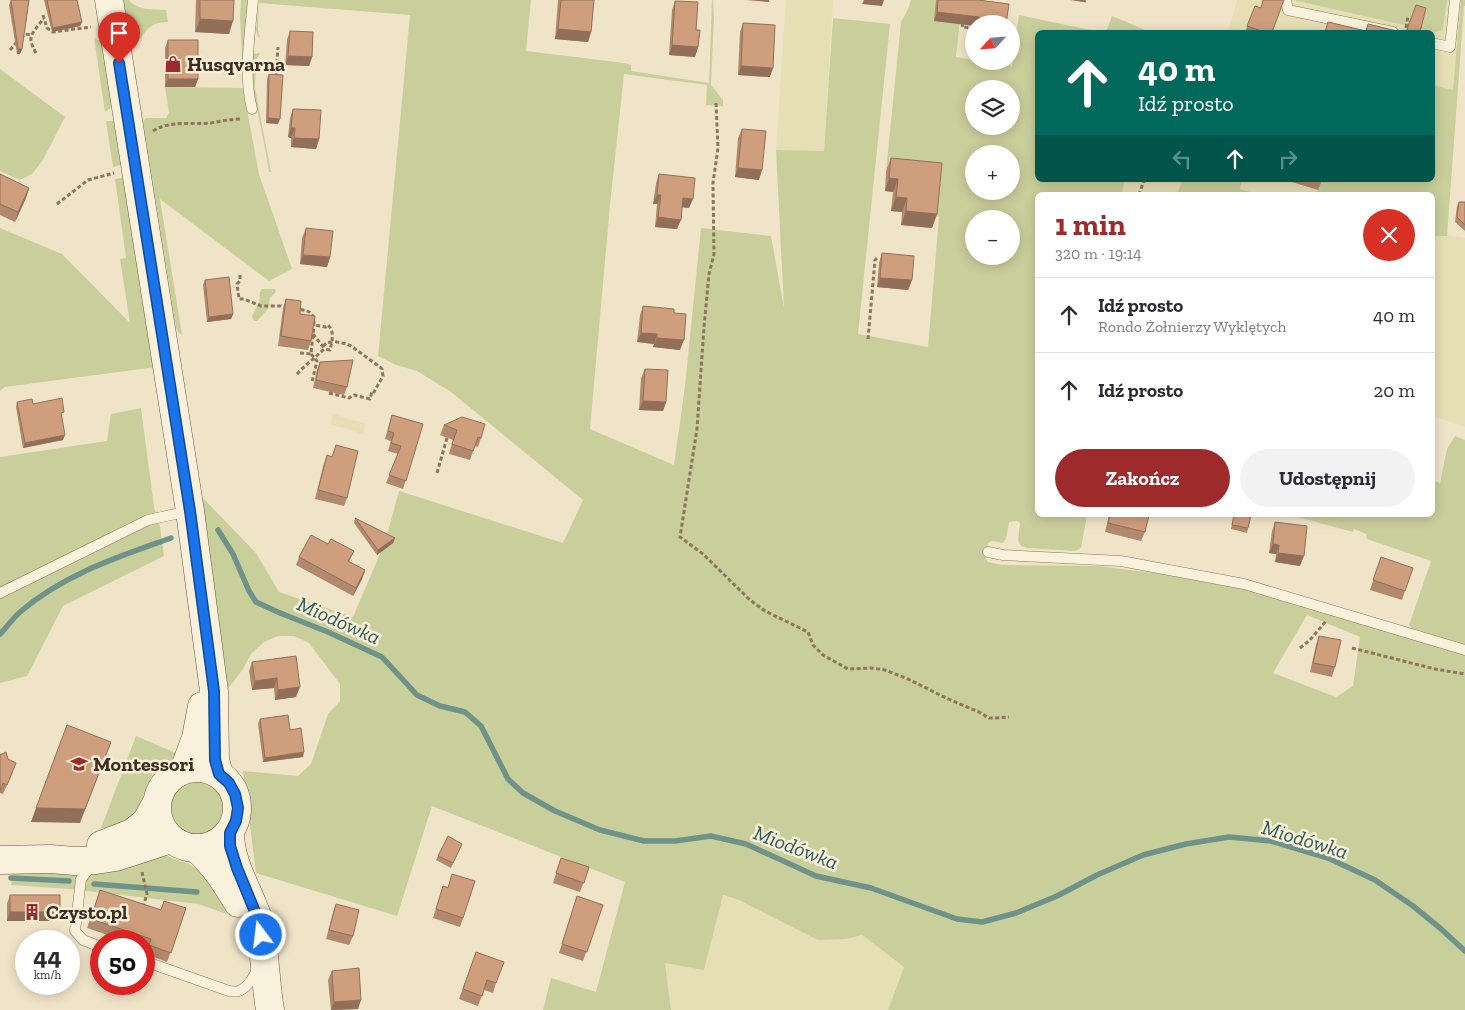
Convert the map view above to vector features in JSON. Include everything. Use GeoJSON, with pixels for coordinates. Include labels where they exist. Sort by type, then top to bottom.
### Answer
{"type":"FeatureCollection","features":[{"type":"Feature","properties":{"kind":"main road"},"geometry":{"type":"LineString","coordinates":[[109,0],[190,511],[214,691],[215,760],[219,774]]}},
{"type":"Feature","properties":{"kind":"main road"},"geometry":{"type":"LineString","coordinates":[[184,770],[196,738],[208,655]]}},
{"type":"Feature","properties":{"kind":"main road"},"geometry":{"type":"LineString","coordinates":[[193,768],[211,770],[219,774],[229,783],[235,794],[238,808],[236,821],[230,833],[216,845],[197,849],[184,846],[171,839],[164,832],[157,812],[160,792],[166,782],[174,775],[193,768]]}},
{"type":"Feature","properties":{"kind":"main road"},"geometry":{"type":"LineString","coordinates":[[50,859],[98,846],[132,833],[146,822],[158,802]]}},
{"type":"Feature","properties":{"kind":"main road"},"geometry":{"type":"LineString","coordinates":[[230,833],[230,846],[237,868],[258,919],[264,950],[268,998]]}},
{"type":"Feature","properties":{"kind":"main road"},"geometry":{"type":"LineString","coordinates":[[0,860],[50,859],[75,861],[109,858],[171,839]]}},
{"type":"Feature","properties":{"kind":"main road"},"geometry":{"type":"LineString","coordinates":[[197,849],[222,876],[240,906],[257,953],[268,998]]}},
{"type":"Feature","properties":{"kind":"lane"},"geometry":{"type":"LineString","coordinates":[[252,0],[248,80],[252,109]]}},
{"type":"Feature","properties":{"kind":"lane"},"geometry":{"type":"LineString","coordinates":[[1286,0],[1288,10],[1383,30]]}},
{"type":"Feature","properties":{"kind":"lane"},"geometry":{"type":"LineString","coordinates":[[1435,44],[1450,47],[1455,0]]}},
{"type":"Feature","properties":{"kind":"lane"},"geometry":{"type":"LineString","coordinates":[[0,593],[148,520],[190,511]]}},
{"type":"Feature","properties":{"kind":"lane"},"geometry":{"type":"LineString","coordinates":[[988,552],[1003,555],[1121,561],[1244,584],[1465,650]]}},
{"type":"Feature","properties":{"kind":"lane"},"geometry":{"type":"LineString","coordinates":[[90,943],[83,940],[75,931],[81,878],[88,870],[109,858]]}},
{"type":"Feature","properties":{"kind":"lane"},"geometry":{"type":"LineString","coordinates":[[155,965],[229,991],[239,991],[248,985],[256,972],[257,953]]}},
{"type":"Feature","properties":{"kind":"path"},"geometry":{"type":"LineString","coordinates":[[36,53],[31,44],[30,37],[44,17],[47,28],[53,32],[92,27]]}},
{"type":"Feature","properties":{"kind":"path"},"geometry":{"type":"LineString","coordinates":[[963,18],[962,27],[965,27]]}},
{"type":"Feature","properties":{"kind":"path"},"geometry":{"type":"LineString","coordinates":[[10,50],[25,34],[31,35]]}},
{"type":"Feature","properties":{"kind":"path"},"geometry":{"type":"LineString","coordinates":[[276,79],[278,47]]}},
{"type":"Feature","properties":{"kind":"path"},"geometry":{"type":"LineString","coordinates":[[716,103],[718,148],[713,183],[714,254],[709,274],[697,429],[680,537],[703,554],[750,600],[765,611],[808,632],[814,645],[823,655],[848,669],[872,668],[885,670],[990,718],[1009,717]]}},
{"type":"Feature","properties":{"kind":"path"},"geometry":{"type":"LineString","coordinates":[[151,132],[159,127],[170,124],[210,123],[244,119],[250,114],[252,109]]}},
{"type":"Feature","properties":{"kind":"path"},"geometry":{"type":"LineString","coordinates":[[57,204],[88,180],[114,173],[136,170]]}},
{"type":"Feature","properties":{"kind":"path"},"geometry":{"type":"LineString","coordinates":[[868,339],[875,260],[878,257]]}},
{"type":"Feature","properties":{"kind":"path"},"geometry":{"type":"LineString","coordinates":[[240,274],[240,281],[237,284],[239,299],[244,299],[261,306],[281,306],[308,310],[314,317],[310,354]]}},
{"type":"Feature","properties":{"kind":"path"},"geometry":{"type":"LineString","coordinates":[[313,334],[323,348],[330,350],[333,335],[330,326],[314,325]]}},
{"type":"Feature","properties":{"kind":"path"},"geometry":{"type":"LineString","coordinates":[[297,374],[315,358],[328,342],[351,346],[382,369],[383,376],[374,392],[372,392],[370,399],[354,395],[350,398],[329,393]]}},
{"type":"Feature","properties":{"kind":"path"},"geometry":{"type":"LineString","coordinates":[[300,353],[310,354],[317,361],[312,382]]}},
{"type":"Feature","properties":{"kind":"path"},"geometry":{"type":"LineString","coordinates":[[437,473],[447,438]]}},
{"type":"Feature","properties":{"kind":"path"},"geometry":{"type":"LineString","coordinates":[[1300,648],[1321,628],[1333,610]]}},
{"type":"Feature","properties":{"kind":"path"},"geometry":{"type":"LineString","coordinates":[[1352,648],[1435,670],[1465,674]]}},
{"type":"Feature","properties":{"kind":"path"},"geometry":{"type":"LineString","coordinates":[[141,912],[147,894],[144,883]]}},
{"type":"Feature","properties":{"kind":"shaded area"},"geometry":{"type":"Polygon","coordinates":[[[786,0],[833,0],[824,152],[776,150],[786,0]]]}},
{"type":"Feature","properties":{"kind":"shaded area"},"geometry":{"type":"Polygon","coordinates":[[[1237,0],[1464,1],[1447,235],[1465,238],[1465,427],[1435,417],[1435,192],[1122,192],[1124,182],[1435,182],[1435,30],[1229,30],[1237,0]]]}},
{"type":"Feature","properties":{"kind":"shaded area"},"geometry":{"type":"Polygon","coordinates":[[[333,414],[366,424],[363,434],[330,424],[333,414]]]}},
{"type":"Feature","properties":{"kind":"shaded area"},"geometry":{"type":"Polygon","coordinates":[[[722,895],[846,939],[862,935],[904,967],[888,1010],[671,1010],[665,963],[704,970],[722,895]]]}},
{"type":"Feature","properties":{"kind":"green space"},"geometry":{"type":"Polygon","coordinates":[[[123,0],[129,0],[141,8],[166,10],[168,22],[151,26],[134,47],[131,45],[123,0]]]}},
{"type":"Feature","properties":{"kind":"green space"},"geometry":{"type":"Polygon","coordinates":[[[241,0],[248,0],[243,73],[240,16],[241,0]]]}},
{"type":"Feature","properties":{"kind":"green space"},"geometry":{"type":"Polygon","coordinates":[[[259,0],[531,0],[526,51],[624,63],[631,65],[631,71],[709,83],[713,0],[711,85],[723,100],[723,106],[706,105],[707,85],[624,74],[590,429],[674,465],[685,386],[701,228],[771,236],[784,308],[776,150],[824,151],[833,18],[890,24],[858,334],[928,347],[939,217],[933,215],[886,171],[901,22],[911,0],[962,0],[956,57],[965,58],[965,70],[1020,70],[1020,15],[1090,30],[1035,30],[1035,182],[1124,182],[1122,192],[1035,192],[1035,517],[1087,517],[1081,548],[1075,551],[1021,546],[1018,540],[1020,523],[1017,521],[1009,522],[1006,539],[1003,543],[992,541],[988,543],[986,559],[988,562],[1002,565],[1098,566],[1178,576],[1244,589],[1465,654],[1465,1010],[888,1010],[904,967],[862,935],[846,939],[818,940],[739,900],[723,895],[704,970],[665,963],[671,1010],[543,1010],[551,978],[596,992],[625,882],[432,806],[397,916],[256,873],[243,771],[298,776],[311,764],[328,714],[340,701],[340,684],[309,643],[294,636],[278,636],[264,642],[251,654],[243,669],[228,689],[202,497],[256,553],[279,592],[353,617],[385,542],[399,491],[563,543],[583,500],[451,392],[417,371],[396,365],[378,356],[410,15],[259,3],[258,30],[260,38],[256,30],[259,0]],[[1307,615],[1273,673],[1336,697],[1353,686],[1360,637],[1307,615]]]}},
{"type":"Feature","properties":{"kind":"green space"},"geometry":{"type":"Polygon","coordinates":[[[1293,0],[1447,0],[1443,29],[1435,32],[1435,30],[1426,30],[1293,0]]]}},
{"type":"Feature","properties":{"kind":"green space"},"geometry":{"type":"Polygon","coordinates":[[[1461,0],[1465,0],[1447,236],[1435,236],[1435,192],[1317,192],[1320,182],[1435,182],[1435,86],[1453,90],[1461,0]]]}},
{"type":"Feature","properties":{"kind":"green space"},"geometry":{"type":"Polygon","coordinates":[[[1112,16],[1145,30],[1107,30],[1112,16]]]}},
{"type":"Feature","properties":{"kind":"green space"},"geometry":{"type":"Polygon","coordinates":[[[94,38],[102,42],[114,105],[105,112],[94,38]]]}},
{"type":"Feature","properties":{"kind":"green space"},"geometry":{"type":"Polygon","coordinates":[[[260,53],[256,60],[255,88],[271,172],[269,172],[252,85],[253,54],[260,53]]]}},
{"type":"Feature","properties":{"kind":"green space"},"geometry":{"type":"Polygon","coordinates":[[[0,69],[65,117],[43,160],[32,174],[20,180],[0,171],[0,69]]]}},
{"type":"Feature","properties":{"kind":"green space"},"geometry":{"type":"Polygon","coordinates":[[[165,87],[243,88],[259,174],[292,269],[269,281],[160,199],[182,335],[176,327],[143,121],[146,118],[166,118],[169,113],[165,87]]]}},
{"type":"Feature","properties":{"kind":"green space"},"geometry":{"type":"Polygon","coordinates":[[[106,121],[117,121],[124,164],[113,167],[106,121]]]}},
{"type":"Feature","properties":{"kind":"green space"},"geometry":{"type":"Polygon","coordinates":[[[126,178],[156,367],[5,387],[0,391],[0,228],[62,254],[130,323],[120,259],[126,258],[115,179],[126,178]]]}},
{"type":"Feature","properties":{"kind":"green space"},"geometry":{"type":"Polygon","coordinates":[[[1181,182],[1242,182],[1240,189],[1250,192],[1178,192],[1181,182]]]}},
{"type":"Feature","properties":{"kind":"green space"},"geometry":{"type":"Polygon","coordinates":[[[262,289],[275,289],[276,292],[270,298],[268,309],[257,321],[254,321],[252,316],[259,302],[262,289]]]}},
{"type":"Feature","properties":{"kind":"green space"},"geometry":{"type":"Polygon","coordinates":[[[141,408],[154,507],[160,527],[164,556],[63,606],[27,676],[0,683],[0,457],[107,441],[111,414],[141,408]]]}},
{"type":"Feature","properties":{"kind":"green space"},"geometry":{"type":"Polygon","coordinates":[[[1455,436],[1465,440],[1465,646],[1412,629],[1409,625],[1431,561],[1367,539],[1366,534],[1354,529],[1353,532],[1297,517],[1435,517],[1435,481],[1440,483],[1447,449],[1455,436]]]}},
{"type":"Feature","properties":{"kind":"green space"},"geometry":{"type":"Polygon","coordinates":[[[136,736],[178,754],[152,775],[139,807],[121,828],[101,828],[136,736]]]}},
{"type":"Feature","properties":{"kind":"green space"},"geometry":{"type":"Polygon","coordinates":[[[198,779],[214,784],[222,792],[227,808],[222,824],[214,832],[198,837],[182,832],[174,824],[169,808],[174,792],[182,784],[198,779]]]}},
{"type":"Feature","properties":{"kind":"green space"},"geometry":{"type":"Polygon","coordinates":[[[163,855],[189,864],[209,877],[227,914],[198,904],[70,889],[11,885],[13,873],[163,855]]]}},
{"type":"Feature","properties":{"kind":"building"},"geometry":{"type":"Polygon","coordinates":[[[11,0],[29,0],[22,49],[18,49],[11,0]]]}},
{"type":"Feature","properties":{"kind":"building"},"geometry":{"type":"Polygon","coordinates":[[[47,0],[77,0],[82,22],[53,28],[47,0]]]}},
{"type":"Feature","properties":{"kind":"building"},"geometry":{"type":"Polygon","coordinates":[[[200,0],[234,0],[233,21],[200,19],[200,0]]]}},
{"type":"Feature","properties":{"kind":"building"},"geometry":{"type":"Polygon","coordinates":[[[561,0],[594,0],[591,32],[558,29],[561,0]]]}},
{"type":"Feature","properties":{"kind":"building"},"geometry":{"type":"Polygon","coordinates":[[[938,0],[978,0],[1009,4],[1007,15],[965,15],[937,12],[938,0]]]}},
{"type":"Feature","properties":{"kind":"building"},"geometry":{"type":"Polygon","coordinates":[[[1263,0],[1284,0],[1273,30],[1258,30],[1247,26],[1255,6],[1261,8],[1263,0]]]}},
{"type":"Feature","properties":{"kind":"building"},"geometry":{"type":"Polygon","coordinates":[[[675,1],[698,2],[696,30],[700,30],[698,47],[672,45],[675,1]]]}},
{"type":"Feature","properties":{"kind":"building"},"geometry":{"type":"Polygon","coordinates":[[[1416,5],[1426,8],[1420,30],[1407,30],[1416,5]]]}},
{"type":"Feature","properties":{"kind":"building"},"geometry":{"type":"Polygon","coordinates":[[[1328,22],[1362,30],[1326,30],[1328,22]]]}},
{"type":"Feature","properties":{"kind":"building"},"geometry":{"type":"Polygon","coordinates":[[[743,23],[775,25],[773,68],[741,66],[743,23]]]}},
{"type":"Feature","properties":{"kind":"building"},"geometry":{"type":"Polygon","coordinates":[[[1368,24],[1393,30],[1366,30],[1368,24]]]}},
{"type":"Feature","properties":{"kind":"building"},"geometry":{"type":"Polygon","coordinates":[[[290,31],[313,32],[312,57],[288,56],[290,31]]]}},
{"type":"Feature","properties":{"kind":"building"},"geometry":{"type":"Polygon","coordinates":[[[168,40],[198,40],[198,79],[168,79],[168,40]]]}},
{"type":"Feature","properties":{"kind":"building"},"geometry":{"type":"Polygon","coordinates":[[[269,74],[283,75],[280,119],[268,118],[269,74]]]}},
{"type":"Feature","properties":{"kind":"building"},"geometry":{"type":"Polygon","coordinates":[[[293,109],[321,110],[319,139],[294,138],[295,128],[291,128],[293,109]]]}},
{"type":"Feature","properties":{"kind":"building"},"geometry":{"type":"Polygon","coordinates":[[[742,129],[766,131],[762,170],[738,168],[742,129]]]}},
{"type":"Feature","properties":{"kind":"building"},"geometry":{"type":"Polygon","coordinates":[[[891,158],[942,163],[937,214],[906,211],[907,198],[896,197],[898,179],[889,178],[891,158]]]}},
{"type":"Feature","properties":{"kind":"building"},"geometry":{"type":"Polygon","coordinates":[[[0,174],[29,188],[18,212],[0,204],[0,174]]]}},
{"type":"Feature","properties":{"kind":"building"},"geometry":{"type":"Polygon","coordinates":[[[659,174],[695,178],[693,199],[683,198],[681,220],[658,217],[661,195],[657,195],[659,174]]]}},
{"type":"Feature","properties":{"kind":"building"},"geometry":{"type":"Polygon","coordinates":[[[1459,202],[1465,202],[1465,225],[1457,217],[1459,202]]]}},
{"type":"Feature","properties":{"kind":"building"},"geometry":{"type":"Polygon","coordinates":[[[306,228],[333,231],[330,257],[303,255],[306,228]]]}},
{"type":"Feature","properties":{"kind":"building"},"geometry":{"type":"Polygon","coordinates":[[[882,253],[914,256],[912,280],[880,278],[882,253]]]}},
{"type":"Feature","properties":{"kind":"building"},"geometry":{"type":"Polygon","coordinates":[[[229,277],[233,314],[209,317],[205,280],[229,277]]]}},
{"type":"Feature","properties":{"kind":"building"},"geometry":{"type":"Polygon","coordinates":[[[286,299],[301,301],[300,314],[315,316],[311,341],[281,336],[286,299]]]}},
{"type":"Feature","properties":{"kind":"building"},"geometry":{"type":"Polygon","coordinates":[[[643,306],[674,309],[674,313],[686,314],[684,340],[657,338],[657,334],[641,333],[643,306]]]}},
{"type":"Feature","properties":{"kind":"building"},"geometry":{"type":"Polygon","coordinates":[[[353,360],[347,387],[316,380],[320,362],[353,360]]]}},
{"type":"Feature","properties":{"kind":"building"},"geometry":{"type":"Polygon","coordinates":[[[645,369],[668,370],[666,402],[643,401],[645,369]]]}},
{"type":"Feature","properties":{"kind":"building"},"geometry":{"type":"Polygon","coordinates":[[[62,398],[64,412],[61,413],[65,435],[25,443],[17,402],[32,399],[33,404],[62,398]]]}},
{"type":"Feature","properties":{"kind":"building"},"geometry":{"type":"Polygon","coordinates":[[[392,415],[423,424],[406,481],[389,475],[401,446],[391,443],[394,433],[388,431],[392,415]]]}},
{"type":"Feature","properties":{"kind":"building"},"geometry":{"type":"Polygon","coordinates":[[[462,417],[485,424],[481,438],[478,437],[473,451],[452,444],[457,430],[444,425],[462,417]]]}},
{"type":"Feature","properties":{"kind":"building"},"geometry":{"type":"Polygon","coordinates":[[[336,445],[358,451],[347,498],[318,490],[327,455],[332,457],[336,445]]]}},
{"type":"Feature","properties":{"kind":"building"},"geometry":{"type":"Polygon","coordinates":[[[1110,517],[1149,517],[1145,532],[1108,523],[1110,517]]]}},
{"type":"Feature","properties":{"kind":"building"},"geometry":{"type":"Polygon","coordinates":[[[1234,517],[1251,517],[1248,528],[1232,525],[1234,517]]]}},
{"type":"Feature","properties":{"kind":"building"},"geometry":{"type":"Polygon","coordinates":[[[355,518],[395,538],[378,550],[355,518]]]}},
{"type":"Feature","properties":{"kind":"building"},"geometry":{"type":"Polygon","coordinates":[[[1275,522],[1307,526],[1304,556],[1278,553],[1279,545],[1273,544],[1275,522]]]}},
{"type":"Feature","properties":{"kind":"building"},"geometry":{"type":"Polygon","coordinates":[[[311,535],[328,544],[331,539],[354,551],[348,561],[365,570],[356,588],[299,557],[311,535]]]}},
{"type":"Feature","properties":{"kind":"building"},"geometry":{"type":"Polygon","coordinates":[[[1381,557],[1413,568],[1405,591],[1373,580],[1381,557]]]}},
{"type":"Feature","properties":{"kind":"building"},"geometry":{"type":"Polygon","coordinates":[[[1319,636],[1341,640],[1335,667],[1313,663],[1319,636]]]}},
{"type":"Feature","properties":{"kind":"building"},"geometry":{"type":"Polygon","coordinates":[[[296,656],[300,687],[278,690],[277,678],[255,681],[252,662],[296,656]]]}},
{"type":"Feature","properties":{"kind":"building"},"geometry":{"type":"Polygon","coordinates":[[[288,715],[290,730],[301,728],[304,752],[265,758],[260,719],[288,715]]]}},
{"type":"Feature","properties":{"kind":"building"},"geometry":{"type":"Polygon","coordinates":[[[67,725],[111,742],[85,809],[36,808],[67,725]]]}},
{"type":"Feature","properties":{"kind":"building"},"geometry":{"type":"Polygon","coordinates":[[[6,752],[8,759],[16,763],[7,785],[3,783],[0,791],[0,755],[6,752]]]}},
{"type":"Feature","properties":{"kind":"building"},"geometry":{"type":"Polygon","coordinates":[[[448,836],[462,844],[453,863],[438,856],[448,836]]]}},
{"type":"Feature","properties":{"kind":"building"},"geometry":{"type":"Polygon","coordinates":[[[561,858],[589,867],[584,883],[556,873],[561,858]]]}},
{"type":"Feature","properties":{"kind":"building"},"geometry":{"type":"Polygon","coordinates":[[[452,874],[475,881],[463,918],[436,909],[443,886],[448,888],[452,874]]]}},
{"type":"Feature","properties":{"kind":"building"},"geometry":{"type":"Polygon","coordinates":[[[100,890],[161,910],[164,901],[186,908],[171,953],[155,947],[155,930],[124,930],[91,919],[100,890]]]}},
{"type":"Feature","properties":{"kind":"building"},"geometry":{"type":"Polygon","coordinates":[[[10,895],[60,895],[60,912],[10,912],[10,895]]]}},
{"type":"Feature","properties":{"kind":"building"},"geometry":{"type":"Polygon","coordinates":[[[577,896],[603,905],[587,952],[562,944],[577,896]]]}},
{"type":"Feature","properties":{"kind":"building"},"geometry":{"type":"Polygon","coordinates":[[[336,904],[359,910],[353,936],[329,930],[336,904]]]}},
{"type":"Feature","properties":{"kind":"building"},"geometry":{"type":"Polygon","coordinates":[[[476,952],[504,962],[496,983],[487,980],[482,996],[463,989],[476,952]]]}},
{"type":"Feature","properties":{"kind":"building"},"geometry":{"type":"Polygon","coordinates":[[[359,968],[361,1000],[334,1002],[332,971],[359,968]]]}},
{"type":"Feature","properties":{"kind":"waterway","name":"Miodówka"},"geometry":{"type":"LineString","coordinates":[[218,530],[233,554],[249,591],[256,602],[382,657],[417,695],[440,706],[465,712],[481,726],[508,779],[523,793],[555,811],[600,830],[644,841],[675,841],[711,836],[746,844],[816,876],[871,888],[957,919],[982,922],[1016,913],[1057,896],[1097,875],[1143,855],[1186,844],[1229,837],[1271,841],[1328,858],[1375,880],[1413,906],[1465,951]]}},
{"type":"Feature","properties":{"kind":"waterway","name":"Miodówka"},"geometry":{"type":"LineString","coordinates":[[0,634],[20,612],[55,587],[92,568],[171,538]]}},
{"type":"Feature","properties":{"kind":"waterway"},"geometry":{"type":"LineString","coordinates":[[11,878],[69,881]]}},
{"type":"Feature","properties":{"kind":"waterway"},"geometry":{"type":"LineString","coordinates":[[94,884],[197,892]]}},
{"type":"Feature","properties":{"kind":"place","name":"Husqvarna"},"geometry":{"type":"Point","coordinates":[173,64]}},
{"type":"Feature","properties":{"kind":"place","name":"Montessori"},"geometry":{"type":"Point","coordinates":[79,764]}},
{"type":"Feature","properties":{"kind":"place","name":"Czysto.pl"},"geometry":{"type":"Point","coordinates":[32,912]}},
{"type":"Feature","properties":{"kind":"route"},"geometry":{"type":"LineString","coordinates":[[119,63],[190,511],[214,691],[215,760],[219,774],[229,783],[235,794],[238,808],[236,821],[230,833],[230,846],[258,919],[261,935]]}}]}
